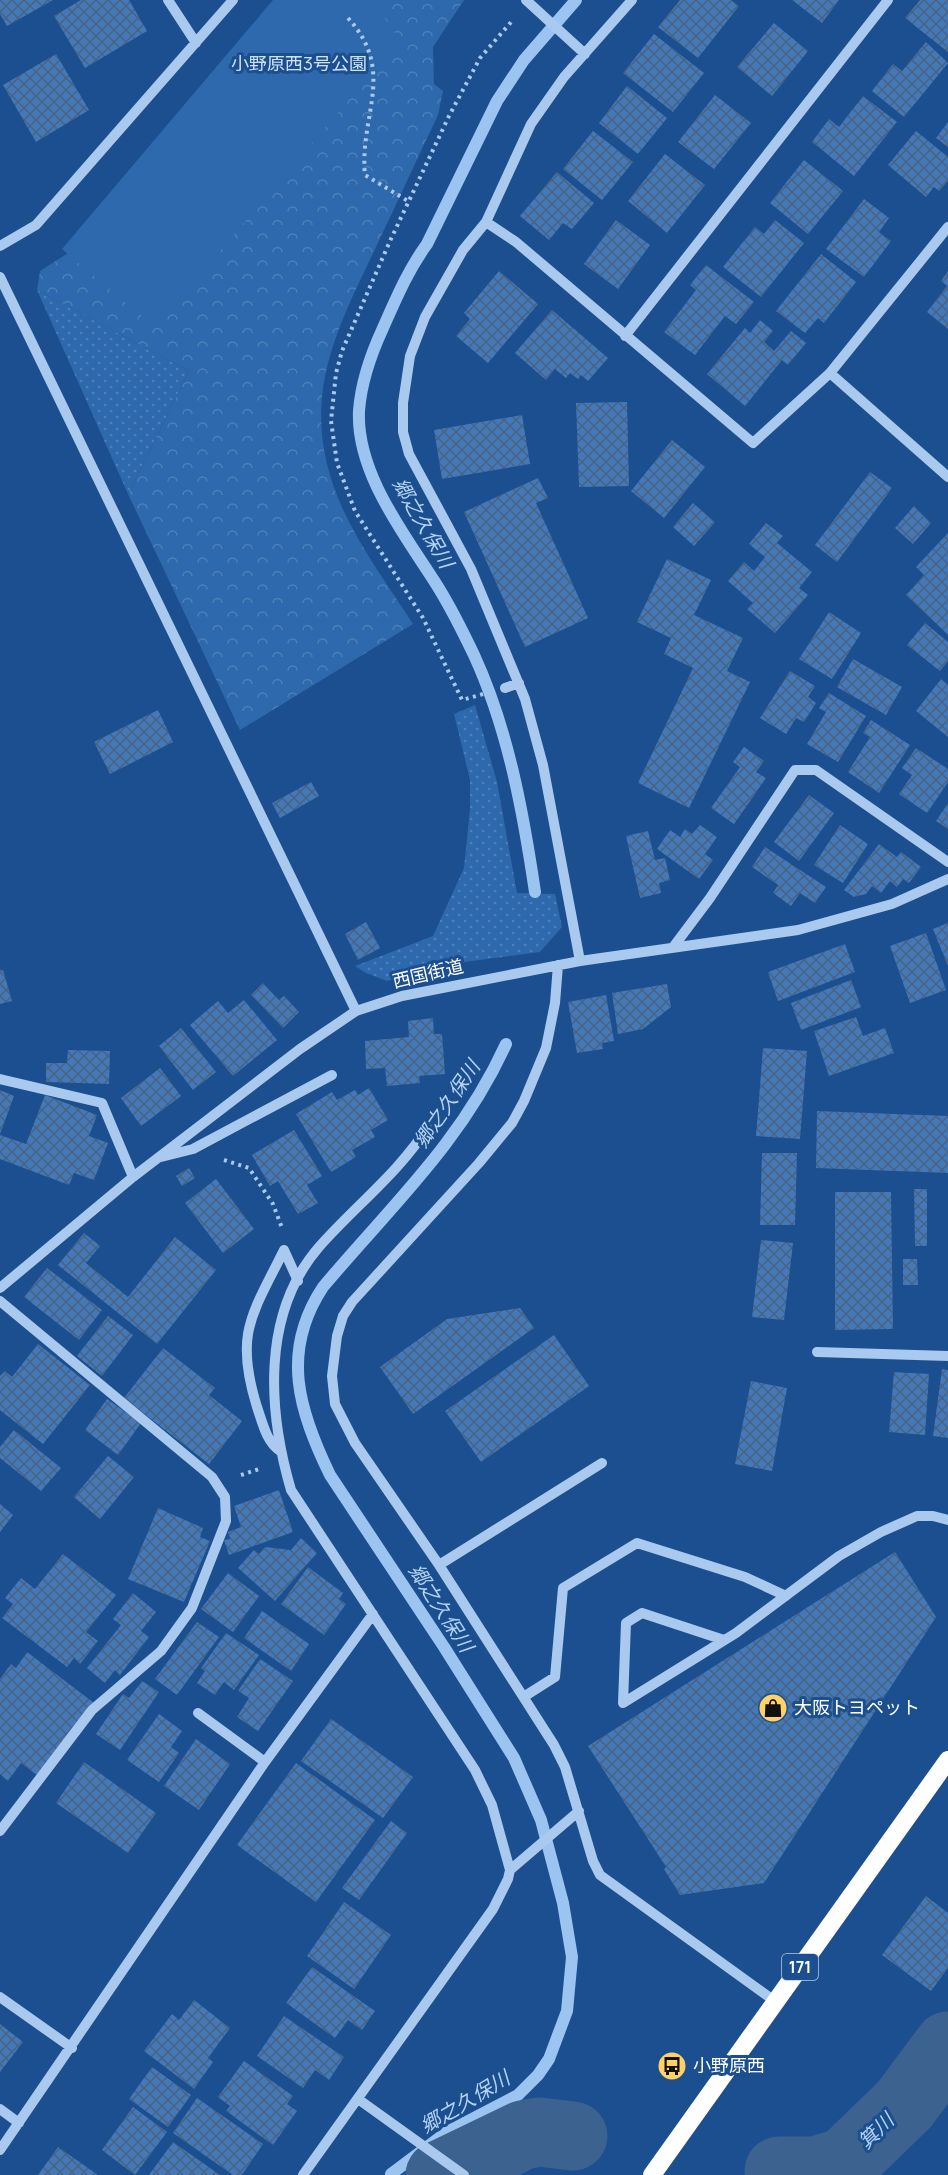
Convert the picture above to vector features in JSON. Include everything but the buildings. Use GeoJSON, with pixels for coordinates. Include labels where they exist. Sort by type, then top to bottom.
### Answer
{"type":"FeatureCollection","features":[{"type":"Feature","properties":{"kind":"highway","name":"171"},"geometry":{"type":"LineString","coordinates":[[652,2175],[948,1760]]}},
{"type":"Feature","properties":{"kind":"street"},"geometry":{"type":"LineString","coordinates":[[168,0],[196,43]]}},
{"type":"Feature","properties":{"kind":"street"},"geometry":{"type":"LineString","coordinates":[[0,246],[36,225],[233,0]]}},
{"type":"Feature","properties":{"kind":"street"},"geometry":{"type":"LineString","coordinates":[[580,961],[543,765],[519,683],[471,569],[414,465],[403,432],[406,372],[429,310],[463,250],[486,222],[536,117],[553,91],[632,0]]}},
{"type":"Feature","properties":{"kind":"street"},"geometry":{"type":"LineString","coordinates":[[624,336],[888,0]]}},
{"type":"Feature","properties":{"kind":"street"},"geometry":{"type":"LineString","coordinates":[[529,4],[585,54]]}},
{"type":"Feature","properties":{"kind":"street"},"geometry":{"type":"LineString","coordinates":[[486,222],[516,242],[624,336],[753,443],[830,373],[948,227]]}},
{"type":"Feature","properties":{"kind":"street"},"geometry":{"type":"LineString","coordinates":[[0,277],[356,1011]]}},
{"type":"Feature","properties":{"kind":"street"},"geometry":{"type":"LineString","coordinates":[[830,373],[948,477]]}},
{"type":"Feature","properties":{"kind":"street"},"geometry":{"type":"LineString","coordinates":[[505,687],[519,683]]}},
{"type":"Feature","properties":{"kind":"street"},"geometry":{"type":"LineString","coordinates":[[674,946],[711,898],[795,770],[816,770],[948,862]]}},
{"type":"Feature","properties":{"kind":"street","name":"西国街道"},"geometry":{"type":"LineString","coordinates":[[0,1288],[155,1159],[300,1049],[356,1011],[402,996],[558,965],[824,924],[911,898],[948,879]]}},
{"type":"Feature","properties":{"kind":"street"},"geometry":{"type":"LineString","coordinates":[[558,965],[555,1003],[546,1047],[533,1084],[512,1123],[479,1163],[356,1296],[343,1316],[337,1336],[332,1376],[340,1417],[354,1443],[439,1565],[525,1696],[554,1745],[579,1811],[593,1861],[600,1875],[776,2002]]}},
{"type":"Feature","properties":{"kind":"street"},"geometry":{"type":"LineString","coordinates":[[155,1159],[192,1149],[332,1075]]}},
{"type":"Feature","properties":{"kind":"street"},"geometry":{"type":"LineString","coordinates":[[0,1079],[102,1103],[133,1177]]}},
{"type":"Feature","properties":{"kind":"street"},"geometry":{"type":"LineString","coordinates":[[303,2175],[493,1909],[510,1870],[492,1805],[475,1770],[298,1504],[291,1490],[281,1456],[274,1399],[276,1349],[284,1311],[298,1281],[317,1249],[400,1164],[429,1125]]}},
{"type":"Feature","properties":{"kind":"street"},"geometry":{"type":"LineString","coordinates":[[284,1250],[291,1271],[298,1281]]}},
{"type":"Feature","properties":{"kind":"street"},"geometry":{"type":"LineString","coordinates":[[281,1456],[270,1444],[267,1436],[245,1359],[248,1325],[284,1250]]}},
{"type":"Feature","properties":{"kind":"street"},"geometry":{"type":"LineString","coordinates":[[0,1301],[212,1477],[223,1492],[227,1507],[226,1521],[198,1595],[183,1623],[160,1650],[92,1710],[0,1831]]}},
{"type":"Feature","properties":{"kind":"street"},"geometry":{"type":"LineString","coordinates":[[817,1352],[948,1356]]}},
{"type":"Feature","properties":{"kind":"street"},"geometry":{"type":"LineString","coordinates":[[439,1565],[602,1463]]}},
{"type":"Feature","properties":{"kind":"street"},"geometry":{"type":"LineString","coordinates":[[724,1640],[642,1612],[626,1623],[623,1703],[724,1640],[839,1556],[887,1529],[917,1516],[933,1516],[948,1520]]}},
{"type":"Feature","properties":{"kind":"street"},"geometry":{"type":"LineString","coordinates":[[525,1696],[555,1677],[563,1588],[637,1543],[746,1577],[786,1596]]}},
{"type":"Feature","properties":{"kind":"street"},"geometry":{"type":"LineString","coordinates":[[0,2150],[72,2048],[265,1762],[373,1614]]}},
{"type":"Feature","properties":{"kind":"street"},"geometry":{"type":"LineString","coordinates":[[198,1713],[265,1762]]}},
{"type":"Feature","properties":{"kind":"street"},"geometry":{"type":"LineString","coordinates":[[510,1870],[579,1811]]}},
{"type":"Feature","properties":{"kind":"street"},"geometry":{"type":"LineString","coordinates":[[0,1997],[72,2048]]}},
{"type":"Feature","properties":{"kind":"street"},"geometry":{"type":"LineString","coordinates":[[358,2099],[464,2175]]}},
{"type":"Feature","properties":{"kind":"street"},"geometry":{"type":"LineString","coordinates":[[0,2109],[19,2123]]}},
{"type":"Feature","properties":{"kind":"path"},"geometry":{"type":"LineString","coordinates":[[471,698],[462,700],[423,618],[355,511],[337,462],[332,430],[335,382],[342,351],[409,201],[480,58],[529,4]]}},
{"type":"Feature","properties":{"kind":"path"},"geometry":{"type":"LineString","coordinates":[[348,18],[361,33],[372,58],[373,88],[365,176],[409,201]]}},
{"type":"Feature","properties":{"kind":"path"},"geometry":{"type":"LineString","coordinates":[[192,1149],[249,1168],[273,1204],[286,1237],[284,1250]]}},
{"type":"Feature","properties":{"kind":"path"},"geometry":{"type":"LineString","coordinates":[[231,1478],[281,1456]]}},
{"type":"Feature","properties":{"kind":"green space","name":"小野原西3号公園"},"geometry":{"type":"Polygon","coordinates":[[[273,0],[380,0],[375,5],[400,40],[155,327],[62,249],[273,0]]]}},
{"type":"Feature","properties":{"kind":"green space"},"geometry":{"type":"Polygon","coordinates":[[[327,0],[464,0],[433,47],[434,84],[443,91],[438,115],[340,326],[331,352],[321,406],[322,434],[333,486],[363,547],[413,624],[240,730],[128,494],[189,371],[37,290],[40,271],[90,239],[327,0]]]}},
{"type":"Feature","properties":{"kind":"green space"},"geometry":{"type":"Polygon","coordinates":[[[37,290],[189,371],[128,494],[37,290]]]}},
{"type":"Feature","properties":{"kind":"green space"},"geometry":{"type":"Polygon","coordinates":[[[475,705],[497,782],[517,893],[555,894],[562,927],[540,952],[449,964],[387,981],[355,966],[433,936],[464,868],[470,809],[470,780],[454,714],[475,705]]]}},
{"type":"Feature","properties":{"kind":"waterway","name":"郷之久保川"},"geometry":{"type":"LineString","coordinates":[[535,892],[513,771],[486,683],[448,603],[398,526],[374,481],[360,435],[359,411],[364,379],[379,338],[403,285],[427,244],[497,101],[524,60],[576,0]]}},
{"type":"Feature","properties":{"kind":"waterway","name":"郷之久保川"},"geometry":{"type":"LineString","coordinates":[[391,2174],[447,2132],[518,2095],[538,2075],[549,2059],[567,2011],[572,1957],[563,1903],[541,1820],[514,1758],[444,1647],[330,1475],[303,1405],[298,1358],[302,1335],[310,1311],[323,1287],[399,1201],[446,1143],[488,1080],[506,1044]]}},
{"type":"Feature","properties":{"kind":"waterway","name":"箕川"},"geometry":{"type":"LineString","coordinates":[[779,2171],[815,2171],[845,2162],[904,2105],[948,2046]]}},
{"type":"Feature","properties":{"kind":"waterway","name":"箕川"},"geometry":{"type":"LineString","coordinates":[[440,2175],[523,2135],[539,2132],[573,2136]]}},
{"type":"Feature","properties":{"kind":"place","name":"大阪トヨペット"},"geometry":{"type":"Point","coordinates":[773,1708]}},
{"type":"Feature","properties":{"kind":"place","name":"小野原西"},"geometry":{"type":"Point","coordinates":[672,2066]}}]}
